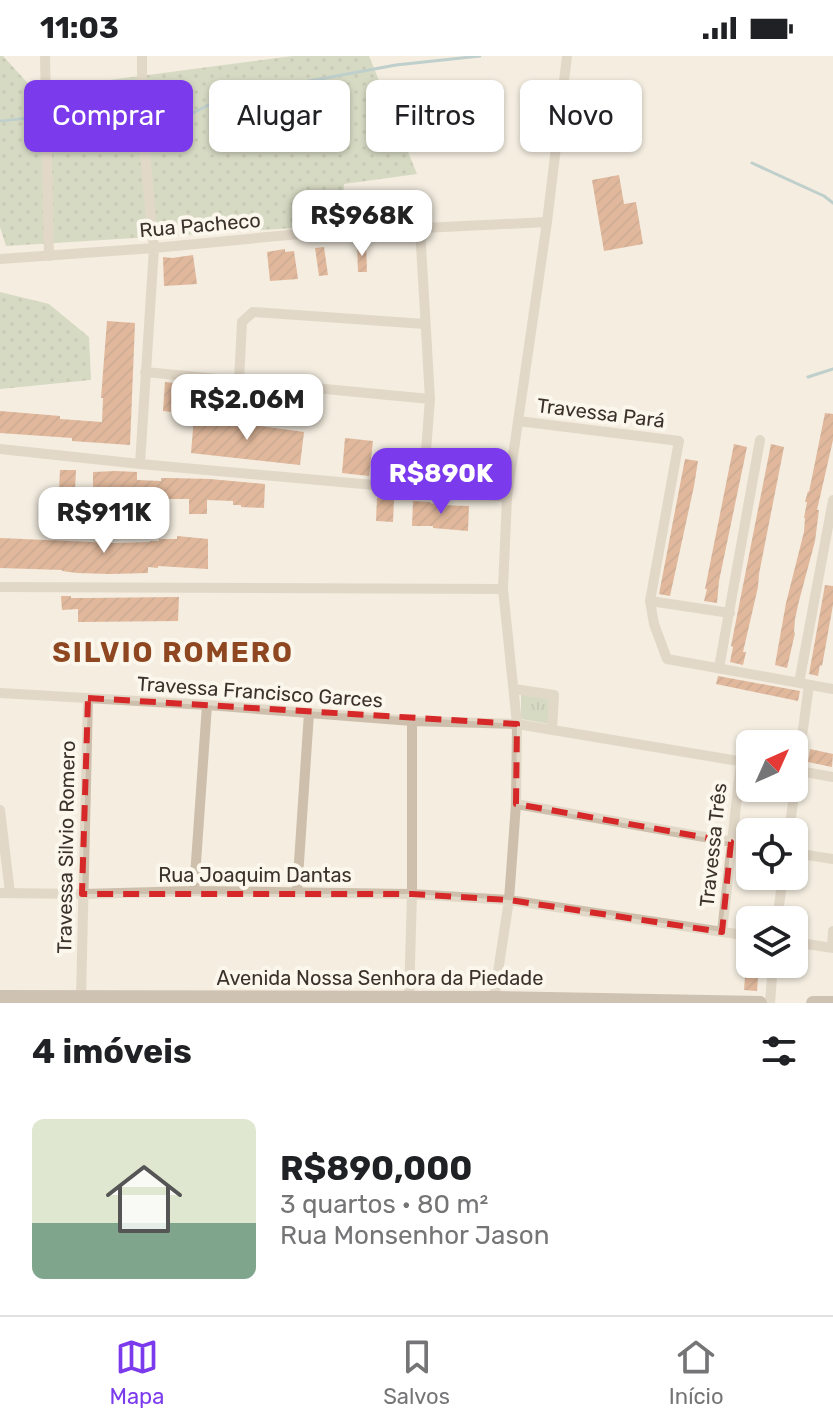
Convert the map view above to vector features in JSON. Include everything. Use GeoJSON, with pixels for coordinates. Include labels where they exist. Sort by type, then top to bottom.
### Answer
{"type":"FeatureCollection","features":[{"type":"Feature","properties":{"kind":"main road","name":"Avenida Nossa Senhora da Piedade"},"geometry":{"type":"LineString","coordinates":[[0,997],[409,997],[760,1003]]}},
{"type":"Feature","properties":{"kind":"main road"},"geometry":{"type":"LineString","coordinates":[[813,1003],[833,1003]]}},
{"type":"Feature","properties":{"kind":"street"},"geometry":{"type":"LineString","coordinates":[[45,56],[49,256]]}},
{"type":"Feature","properties":{"kind":"street"},"geometry":{"type":"LineString","coordinates":[[140,464],[154,248],[142,123],[142,56]]}},
{"type":"Feature","properties":{"kind":"street"},"geometry":{"type":"LineString","coordinates":[[494,998],[509,900],[516,804],[517,724],[503,589],[507,497],[547,222],[567,56]]}},
{"type":"Feature","properties":{"kind":"street","name":"Rua Pacheco"},"geometry":{"type":"LineString","coordinates":[[0,259],[299,234],[547,222]]}},
{"type":"Feature","properties":{"kind":"street"},"geometry":{"type":"LineString","coordinates":[[420,228],[430,399],[423,489]]}},
{"type":"Feature","properties":{"kind":"street"},"geometry":{"type":"LineString","coordinates":[[239,381],[242,322],[253,312],[425,324]]}},
{"type":"Feature","properties":{"kind":"street"},"geometry":{"type":"LineString","coordinates":[[145,372],[430,399]]}},
{"type":"Feature","properties":{"kind":"street","name":"Travessa Pará"},"geometry":{"type":"LineString","coordinates":[[518,421],[679,441],[650,601]]}},
{"type":"Feature","properties":{"kind":"street"},"geometry":{"type":"LineString","coordinates":[[719,668],[760,440]]}},
{"type":"Feature","properties":{"kind":"street"},"geometry":{"type":"LineString","coordinates":[[0,449],[507,497]]}},
{"type":"Feature","properties":{"kind":"street"},"geometry":{"type":"LineString","coordinates":[[800,730],[833,500]]}},
{"type":"Feature","properties":{"kind":"street"},"geometry":{"type":"LineString","coordinates":[[0,587],[503,589]]}},
{"type":"Feature","properties":{"kind":"street"},"geometry":{"type":"LineString","coordinates":[[730,613],[650,601],[654,624],[667,659],[833,689]]}},
{"type":"Feature","properties":{"kind":"street"},"geometry":{"type":"LineString","coordinates":[[514,689],[554,695],[552,730]]}},
{"type":"Feature","properties":{"kind":"street","name":"Travessa Francisco Garces"},"geometry":{"type":"LineString","coordinates":[[0,693],[412,721],[517,724],[736,760]]}},
{"type":"Feature","properties":{"kind":"street","name":"Travessa Silvio Romero"},"geometry":{"type":"LineString","coordinates":[[81,998],[88,698]]}},
{"type":"Feature","properties":{"kind":"street"},"geometry":{"type":"LineString","coordinates":[[194,891],[207,705]]}},
{"type":"Feature","properties":{"kind":"street"},"geometry":{"type":"LineString","coordinates":[[297,892],[309,713]]}},
{"type":"Feature","properties":{"kind":"street"},"geometry":{"type":"LineString","coordinates":[[409,997],[412,721]]}},
{"type":"Feature","properties":{"kind":"street"},"geometry":{"type":"LineString","coordinates":[[808,773],[833,777]]}},
{"type":"Feature","properties":{"kind":"street","name":"Travessa Três"},"geometry":{"type":"LineString","coordinates":[[722,932],[731,842],[738,802]]}},
{"type":"Feature","properties":{"kind":"street"},"geometry":{"type":"LineString","coordinates":[[516,804],[736,843]]}},
{"type":"Feature","properties":{"kind":"street"},"geometry":{"type":"LineString","coordinates":[[0,810],[5,893]]}},
{"type":"Feature","properties":{"kind":"street"},"geometry":{"type":"LineString","coordinates":[[808,855],[833,859]]}},
{"type":"Feature","properties":{"kind":"street","name":"Rua Joaquim Dantas"},"geometry":{"type":"LineString","coordinates":[[5,893],[194,891],[412,894],[509,900],[736,934]]}},
{"type":"Feature","properties":{"kind":"street"},"geometry":{"type":"LineString","coordinates":[[808,944],[832,948],[833,931]]}},
{"type":"Feature","properties":{"kind":"street"},"geometry":{"type":"LineString","coordinates":[[770,1003],[772,978]]}},
{"type":"Feature","properties":{"kind":"highlighted area"},"geometry":{"type":"Polygon","coordinates":[[[88,698],[517,724],[516,804],[731,842],[722,932],[509,900],[412,894],[82,894],[88,698]]]}},
{"type":"Feature","properties":{"kind":"green space"},"geometry":{"type":"Polygon","coordinates":[[[0,56],[25,80],[24,152],[193,152],[193,80],[110,80],[293,56],[369,56],[379,80],[366,80],[366,152],[408,152],[417,174],[344,184],[342,225],[6,246],[0,227],[0,56]]]}},
{"type":"Feature","properties":{"kind":"green space"},"geometry":{"type":"Polygon","coordinates":[[[0,292],[49,304],[89,337],[91,380],[0,389],[0,292]]]}},
{"type":"Feature","properties":{"kind":"green space"},"geometry":{"type":"Polygon","coordinates":[[[521,692],[551,697],[550,724],[521,719],[521,692]]]}},
{"type":"Feature","properties":{"kind":"building"},"geometry":{"type":"Polygon","coordinates":[[[619,175],[624,204],[636,202],[643,244],[604,251],[592,180],[619,175]]]}},
{"type":"Feature","properties":{"kind":"building"},"geometry":{"type":"Polygon","coordinates":[[[352,192],[361,192],[362,221],[353,221],[352,192]]]}},
{"type":"Feature","properties":{"kind":"building"},"geometry":{"type":"Polygon","coordinates":[[[419,194],[420,219],[381,219],[380,195],[419,194]]]}},
{"type":"Feature","properties":{"kind":"building"},"geometry":{"type":"Polygon","coordinates":[[[366,243],[367,272],[358,272],[357,244],[366,243]]]}},
{"type":"Feature","properties":{"kind":"building"},"geometry":{"type":"Polygon","coordinates":[[[324,247],[328,275],[319,276],[315,248],[324,247]]]}},
{"type":"Feature","properties":{"kind":"building"},"geometry":{"type":"Polygon","coordinates":[[[285,249],[285,252],[294,251],[298,279],[270,281],[267,252],[285,249]]]}},
{"type":"Feature","properties":{"kind":"building"},"geometry":{"type":"Polygon","coordinates":[[[193,255],[197,284],[164,286],[163,257],[193,255]]]}},
{"type":"Feature","properties":{"kind":"building"},"geometry":{"type":"Polygon","coordinates":[[[107,321],[135,323],[130,445],[0,433],[0,411],[102,422],[107,321]]]}},
{"type":"Feature","properties":{"kind":"building"},"geometry":{"type":"Polygon","coordinates":[[[165,382],[174,383],[172,412],[163,411],[165,382]]]}},
{"type":"Feature","properties":{"kind":"building"},"geometry":{"type":"Polygon","coordinates":[[[825,413],[833,414],[833,440],[787,668],[775,665],[786,603],[804,532],[805,502],[825,413]]]}},
{"type":"Feature","properties":{"kind":"building"},"geometry":{"type":"Polygon","coordinates":[[[194,417],[304,432],[300,465],[191,453],[194,417]]]}},
{"type":"Feature","properties":{"kind":"building"},"geometry":{"type":"Polygon","coordinates":[[[345,438],[373,441],[369,476],[342,473],[345,438]]]}},
{"type":"Feature","properties":{"kind":"building"},"geometry":{"type":"Polygon","coordinates":[[[734,444],[747,447],[717,603],[704,601],[705,589],[734,444]]]}},
{"type":"Feature","properties":{"kind":"building"},"geometry":{"type":"Polygon","coordinates":[[[771,444],[784,447],[743,652],[746,652],[743,665],[730,662],[731,646],[771,444]]]}},
{"type":"Feature","properties":{"kind":"building"},"geometry":{"type":"Polygon","coordinates":[[[484,453],[503,456],[498,486],[480,483],[484,453]]]}},
{"type":"Feature","properties":{"kind":"building"},"geometry":{"type":"Polygon","coordinates":[[[685,459],[698,461],[670,596],[659,594],[685,459]]]}},
{"type":"Feature","properties":{"kind":"building"},"geometry":{"type":"Polygon","coordinates":[[[60,470],[76,470],[75,490],[59,490],[60,470]]]}},
{"type":"Feature","properties":{"kind":"building"},"geometry":{"type":"Polygon","coordinates":[[[93,472],[137,472],[137,480],[210,479],[265,484],[264,508],[241,507],[233,505],[233,501],[207,500],[207,514],[189,514],[189,499],[152,499],[152,493],[129,491],[93,492],[93,472]]]}},
{"type":"Feature","properties":{"kind":"building"},"geometry":{"type":"Polygon","coordinates":[[[377,498],[394,499],[393,522],[376,521],[377,498]]]}},
{"type":"Feature","properties":{"kind":"building"},"geometry":{"type":"Polygon","coordinates":[[[413,501],[469,506],[468,531],[412,526],[413,501]]]}},
{"type":"Feature","properties":{"kind":"building"},"geometry":{"type":"Polygon","coordinates":[[[177,536],[208,539],[208,569],[158,566],[148,567],[148,573],[110,574],[0,568],[0,538],[114,543],[177,539],[177,536]]]}},
{"type":"Feature","properties":{"kind":"building"},"geometry":{"type":"Polygon","coordinates":[[[825,585],[833,586],[833,605],[818,676],[809,674],[825,585]]]}},
{"type":"Feature","properties":{"kind":"building"},"geometry":{"type":"Polygon","coordinates":[[[61,596],[179,597],[178,621],[78,622],[78,609],[62,610],[61,596]]]}},
{"type":"Feature","properties":{"kind":"building"},"geometry":{"type":"Polygon","coordinates":[[[718,676],[800,691],[798,701],[716,684],[718,676]]]}},
{"type":"Feature","properties":{"kind":"building"},"geometry":{"type":"Polygon","coordinates":[[[810,749],[833,754],[832,767],[808,762],[810,749]]]}},
{"type":"Feature","properties":{"kind":"building"},"geometry":{"type":"Polygon","coordinates":[[[745,978],[758,978],[757,991],[744,990],[745,978]]]}},
{"type":"Feature","properties":{"kind":"waterway"},"geometry":{"type":"LineString","coordinates":[[193,113],[234,92],[396,65],[480,56]]}},
{"type":"Feature","properties":{"kind":"waterway"},"geometry":{"type":"LineString","coordinates":[[0,121],[24,119]]}},
{"type":"Feature","properties":{"kind":"waterway"},"geometry":{"type":"LineString","coordinates":[[752,163],[833,203]]}},
{"type":"Feature","properties":{"kind":"waterway"},"geometry":{"type":"LineString","coordinates":[[808,377],[833,369]]}},
{"type":"Feature","properties":{"kind":"district","name":"SILVIO ROMERO"},"geometry":{"type":"Point","coordinates":[173,652]}}]}
